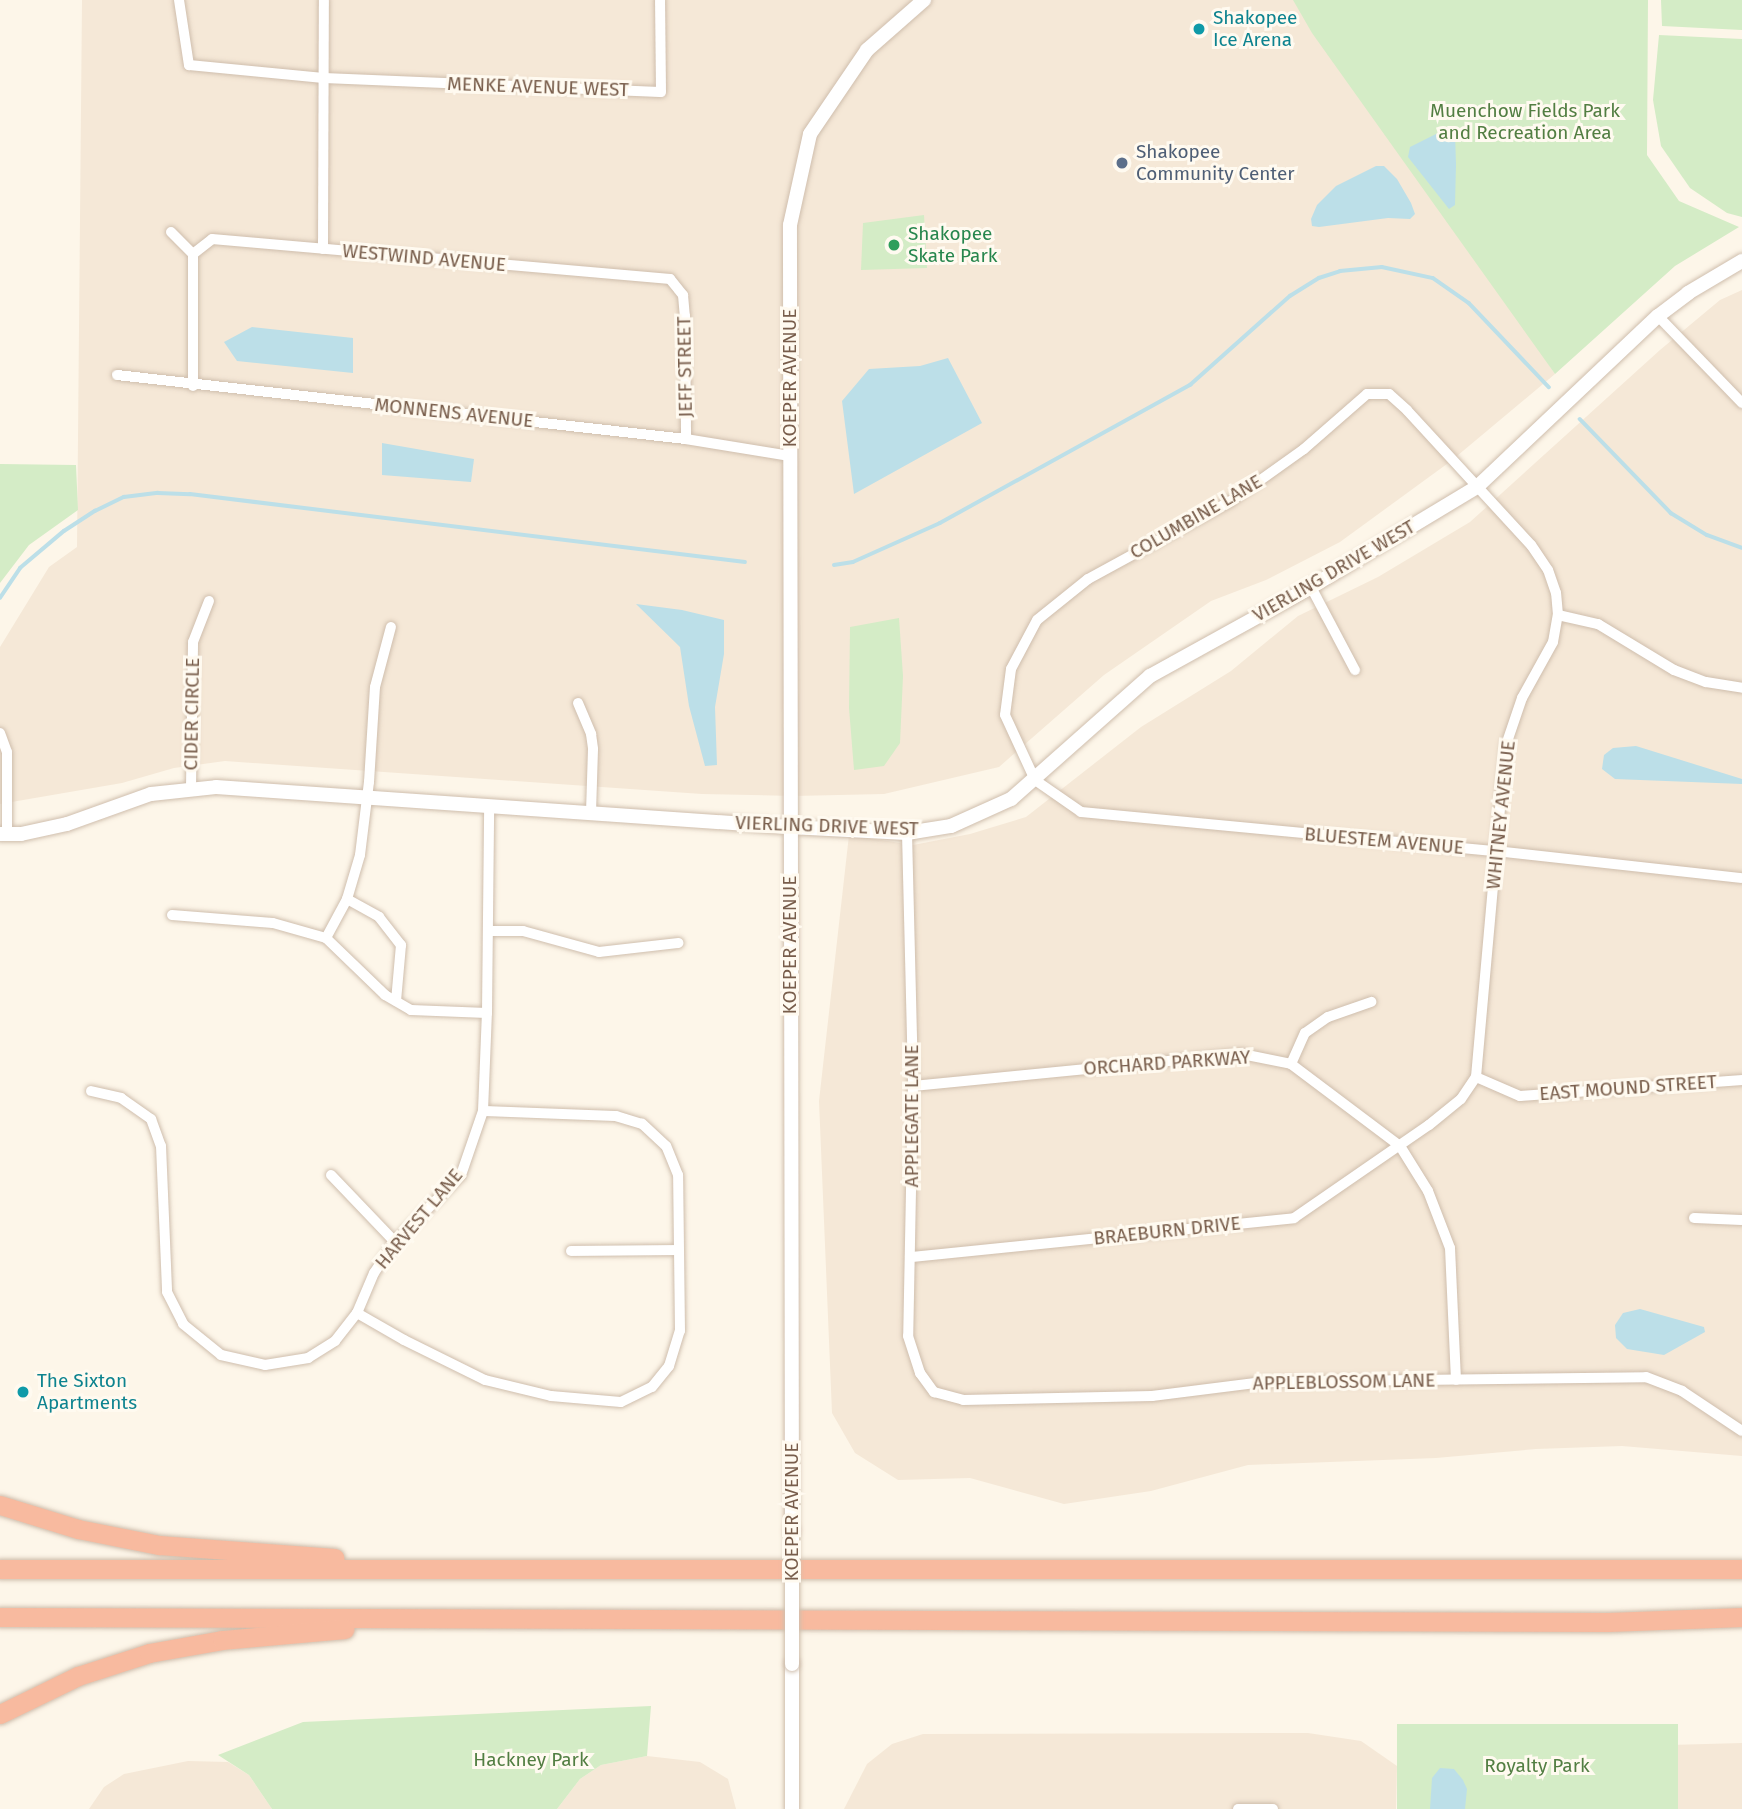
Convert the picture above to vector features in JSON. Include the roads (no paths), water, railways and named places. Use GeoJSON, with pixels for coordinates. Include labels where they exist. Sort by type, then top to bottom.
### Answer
{"type":"FeatureCollection","features":[{"type":"Feature","properties":{"kind":"highway"},"geometry":{"type":"LineString","coordinates":[[0,1506],[78,1529],[159,1545],[373,1561],[434,1570]]}},
{"type":"Feature","properties":{"kind":"highway"},"geometry":{"type":"LineString","coordinates":[[0,1569],[1742,1569]]}},
{"type":"Feature","properties":{"kind":"highway"},"geometry":{"type":"LineString","coordinates":[[0,1617],[1608,1622],[1742,1617]]}},
{"type":"Feature","properties":{"kind":"highway"},"geometry":{"type":"LineString","coordinates":[[0,1714],[78,1676],[149,1653],[222,1640],[445,1618]]}},
{"type":"Feature","properties":{"kind":"street"},"geometry":{"type":"LineString","coordinates":[[179,0],[189,65],[323,78]]}},
{"type":"Feature","properties":{"kind":"street"},"geometry":{"type":"LineString","coordinates":[[323,249],[324,0]]}},
{"type":"Feature","properties":{"kind":"street","name":"MENKE AVENUE WEST"},"geometry":{"type":"LineString","coordinates":[[323,78],[661,92],[660,0]]}},
{"type":"Feature","properties":{"kind":"street","name":"KOEPER AVENUE"},"geometry":{"type":"LineString","coordinates":[[792,1809],[790,225],[810,134],[867,50],[924,0]]}},
{"type":"Feature","properties":{"kind":"street"},"geometry":{"type":"LineString","coordinates":[[172,232],[194,254],[194,386]]}},
{"type":"Feature","properties":{"kind":"street","name":"WESTWIND AVENUE"},"geometry":{"type":"LineString","coordinates":[[194,254],[212,239],[670,279],[683,295]]}},
{"type":"Feature","properties":{"kind":"street","name":"VIERLING DRIVE WEST"},"geometry":{"type":"LineString","coordinates":[[4,834],[67,824],[151,794],[191,788],[907,833],[951,826],[1011,799],[1150,676],[1311,587],[1477,487],[1658,316],[1708,280],[1742,261]]}},
{"type":"Feature","properties":{"kind":"street","name":"JEFF STREET"},"geometry":{"type":"LineString","coordinates":[[683,295],[686,439]]}},
{"type":"Feature","properties":{"kind":"street"},"geometry":{"type":"LineString","coordinates":[[1658,316],[1742,404]]}},
{"type":"Feature","properties":{"kind":"street","name":"MONNENS AVENUE"},"geometry":{"type":"LineString","coordinates":[[117,375],[194,386],[686,439],[790,456]]}},
{"type":"Feature","properties":{"kind":"street","name":"COLUMBINE LANE"},"geometry":{"type":"LineString","coordinates":[[1035,780],[1005,715],[1011,669],[1037,620],[1088,579],[1231,501],[1304,449],[1367,394],[1389,394],[1477,487]]}},
{"type":"Feature","properties":{"kind":"street","name":"WHITNEY AVENUE"},"geometry":{"type":"LineString","coordinates":[[1476,1077],[1506,746],[1512,722],[1553,642],[1558,615],[1556,593],[1548,570],[1531,545],[1477,487]]}},
{"type":"Feature","properties":{"kind":"street"},"geometry":{"type":"LineString","coordinates":[[1311,587],[1355,670]]}},
{"type":"Feature","properties":{"kind":"street","name":"CIDER CIRCLE"},"geometry":{"type":"LineString","coordinates":[[191,788],[193,642],[209,601]]}},
{"type":"Feature","properties":{"kind":"street"},"geometry":{"type":"LineString","coordinates":[[1558,615],[1598,624],[1674,670],[1706,681],[1742,688]]}},
{"type":"Feature","properties":{"kind":"street"},"geometry":{"type":"LineString","coordinates":[[326,938],[347,899],[360,855],[375,687],[391,627]]}},
{"type":"Feature","properties":{"kind":"street"},"geometry":{"type":"LineString","coordinates":[[578,703],[591,734],[593,749],[591,813]]}},
{"type":"Feature","properties":{"kind":"street"},"geometry":{"type":"LineString","coordinates":[[0,733],[7,752],[4,834]]}},
{"type":"Feature","properties":{"kind":"street","name":"BLUESTEM AVENUE"},"geometry":{"type":"LineString","coordinates":[[1035,780],[1081,812],[1496,851],[1742,878]]}},
{"type":"Feature","properties":{"kind":"street","name":"HARVEST LANE"},"geometry":{"type":"LineString","coordinates":[[91,1091],[121,1098],[151,1119],[162,1146],[167,1292],[183,1324],[220,1355],[265,1365],[307,1358],[335,1342],[357,1313],[374,1273],[395,1242],[461,1175],[483,1111],[487,1013],[488,808]]}},
{"type":"Feature","properties":{"kind":"street","name":"APPLEGATE LANE"},"geometry":{"type":"LineString","coordinates":[[907,833],[913,1086],[912,1257],[908,1336],[920,1373],[934,1392]]}},
{"type":"Feature","properties":{"kind":"street"},"geometry":{"type":"LineString","coordinates":[[347,899],[379,917],[401,945],[396,1001]]}},
{"type":"Feature","properties":{"kind":"street"},"geometry":{"type":"LineString","coordinates":[[172,915],[273,923],[326,938],[385,995],[411,1010],[487,1013]]}},
{"type":"Feature","properties":{"kind":"street"},"geometry":{"type":"LineString","coordinates":[[488,931],[523,931],[599,952],[678,943]]}},
{"type":"Feature","properties":{"kind":"street"},"geometry":{"type":"LineString","coordinates":[[1291,1064],[1305,1033],[1328,1017],[1371,1002]]}},
{"type":"Feature","properties":{"kind":"street","name":"ORCHARD PARKWAY"},"geometry":{"type":"LineString","coordinates":[[913,1086],[1242,1054],[1291,1064],[1400,1146],[1428,1191],[1450,1248],[1456,1380]]}},
{"type":"Feature","properties":{"kind":"street"},"geometry":{"type":"LineString","coordinates":[[1400,1146],[1461,1099],[1476,1077]]}},
{"type":"Feature","properties":{"kind":"street","name":"EAST MOUND STREET"},"geometry":{"type":"LineString","coordinates":[[1476,1077],[1520,1096],[1742,1080]]}},
{"type":"Feature","properties":{"kind":"street"},"geometry":{"type":"LineString","coordinates":[[357,1313],[404,1340],[485,1380],[551,1396],[621,1402],[652,1387],[669,1366],[680,1331],[678,1175],[666,1146],[642,1124],[616,1116],[483,1111]]}},
{"type":"Feature","properties":{"kind":"street","name":"BRAEBURN DRIVE"},"geometry":{"type":"LineString","coordinates":[[912,1257],[1294,1218],[1400,1146]]}},
{"type":"Feature","properties":{"kind":"street"},"geometry":{"type":"LineString","coordinates":[[331,1175],[395,1242]]}},
{"type":"Feature","properties":{"kind":"street"},"geometry":{"type":"LineString","coordinates":[[1694,1218],[1742,1220]]}},
{"type":"Feature","properties":{"kind":"street"},"geometry":{"type":"LineString","coordinates":[[571,1251],[677,1250]]}},
{"type":"Feature","properties":{"kind":"street","name":"APPLEBLOSSOM LANE"},"geometry":{"type":"LineString","coordinates":[[934,1392],[963,1401],[1152,1396],[1263,1382],[1646,1377],[1682,1391],[1742,1431]]}},
{"type":"Feature","properties":{"kind":"street"},"geometry":{"type":"LineString","coordinates":[[1238,1809],[1273,1809]]}},
{"type":"Feature","properties":{"kind":"water"},"geometry":{"type":"Polygon","coordinates":[[[1448,128],[1455,132],[1456,165],[1455,205],[1449,209],[1408,157],[1410,147],[1448,128]]]}},
{"type":"Feature","properties":{"kind":"water"},"geometry":{"type":"Polygon","coordinates":[[[1376,166],[1384,166],[1397,179],[1415,214],[1410,219],[1388,218],[1312,226],[1311,219],[1317,205],[1336,186],[1376,166]]]}},
{"type":"Feature","properties":{"kind":"water"},"geometry":{"type":"Polygon","coordinates":[[[252,327],[353,338],[353,373],[237,361],[224,342],[252,327]]]}},
{"type":"Feature","properties":{"kind":"water"},"geometry":{"type":"Polygon","coordinates":[[[948,358],[982,423],[854,494],[842,401],[869,369],[920,366],[948,358]]]}},
{"type":"Feature","properties":{"kind":"water"},"geometry":{"type":"Polygon","coordinates":[[[382,443],[474,459],[471,482],[382,475],[382,443]]]}},
{"type":"Feature","properties":{"kind":"water"},"geometry":{"type":"Polygon","coordinates":[[[636,604],[682,610],[724,620],[724,654],[715,707],[717,765],[705,766],[689,706],[680,647],[636,604]]]}},
{"type":"Feature","properties":{"kind":"water"},"geometry":{"type":"Polygon","coordinates":[[[1636,746],[1742,779],[1742,784],[1615,779],[1602,769],[1604,755],[1613,748],[1636,746]]]}},
{"type":"Feature","properties":{"kind":"water"},"geometry":{"type":"Polygon","coordinates":[[[1640,1309],[1704,1327],[1705,1332],[1664,1355],[1627,1349],[1616,1338],[1615,1325],[1623,1313],[1640,1309]]]}},
{"type":"Feature","properties":{"kind":"water"},"geometry":{"type":"Polygon","coordinates":[[[1440,1768],[1454,1769],[1463,1780],[1467,1789],[1465,1809],[1430,1809],[1432,1778],[1440,1768]]]}},
{"type":"Feature","properties":{"kind":"waterway"},"geometry":{"type":"LineString","coordinates":[[834,565],[853,562],[940,523],[1190,385],[1290,296],[1319,278],[1340,271],[1382,267],[1433,278],[1469,303],[1549,387]]}},
{"type":"Feature","properties":{"kind":"waterway"},"geometry":{"type":"LineString","coordinates":[[1580,419],[1671,513],[1707,535],[1742,548]]}},
{"type":"Feature","properties":{"kind":"waterway"},"geometry":{"type":"LineString","coordinates":[[0,598],[20,568],[64,531],[95,511],[124,497],[158,493],[190,494],[745,562]]}},
{"type":"Feature","properties":{"kind":"place","name":"Shakopee Ice Arena"},"geometry":{"type":"Point","coordinates":[1199,29]}},
{"type":"Feature","properties":{"kind":"place","name":"Shakopee Community Center"},"geometry":{"type":"Point","coordinates":[1122,163]}},
{"type":"Feature","properties":{"kind":"place","name":"Shakopee Skate Park"},"geometry":{"type":"Point","coordinates":[894,245]}},
{"type":"Feature","properties":{"kind":"place","name":"The Sixton Apartments"},"geometry":{"type":"Point","coordinates":[23,1392]}},
{"type":"Feature","properties":{"kind":"park label","name":"Muenchow Fields Park and Recreation Area"},"geometry":{"type":"Point","coordinates":[1525,122]}},
{"type":"Feature","properties":{"kind":"park label","name":"Hackney Park"},"geometry":{"type":"Point","coordinates":[531,1760]}},
{"type":"Feature","properties":{"kind":"park label","name":"Royalty Park"},"geometry":{"type":"Point","coordinates":[1537,1766]}}]}
